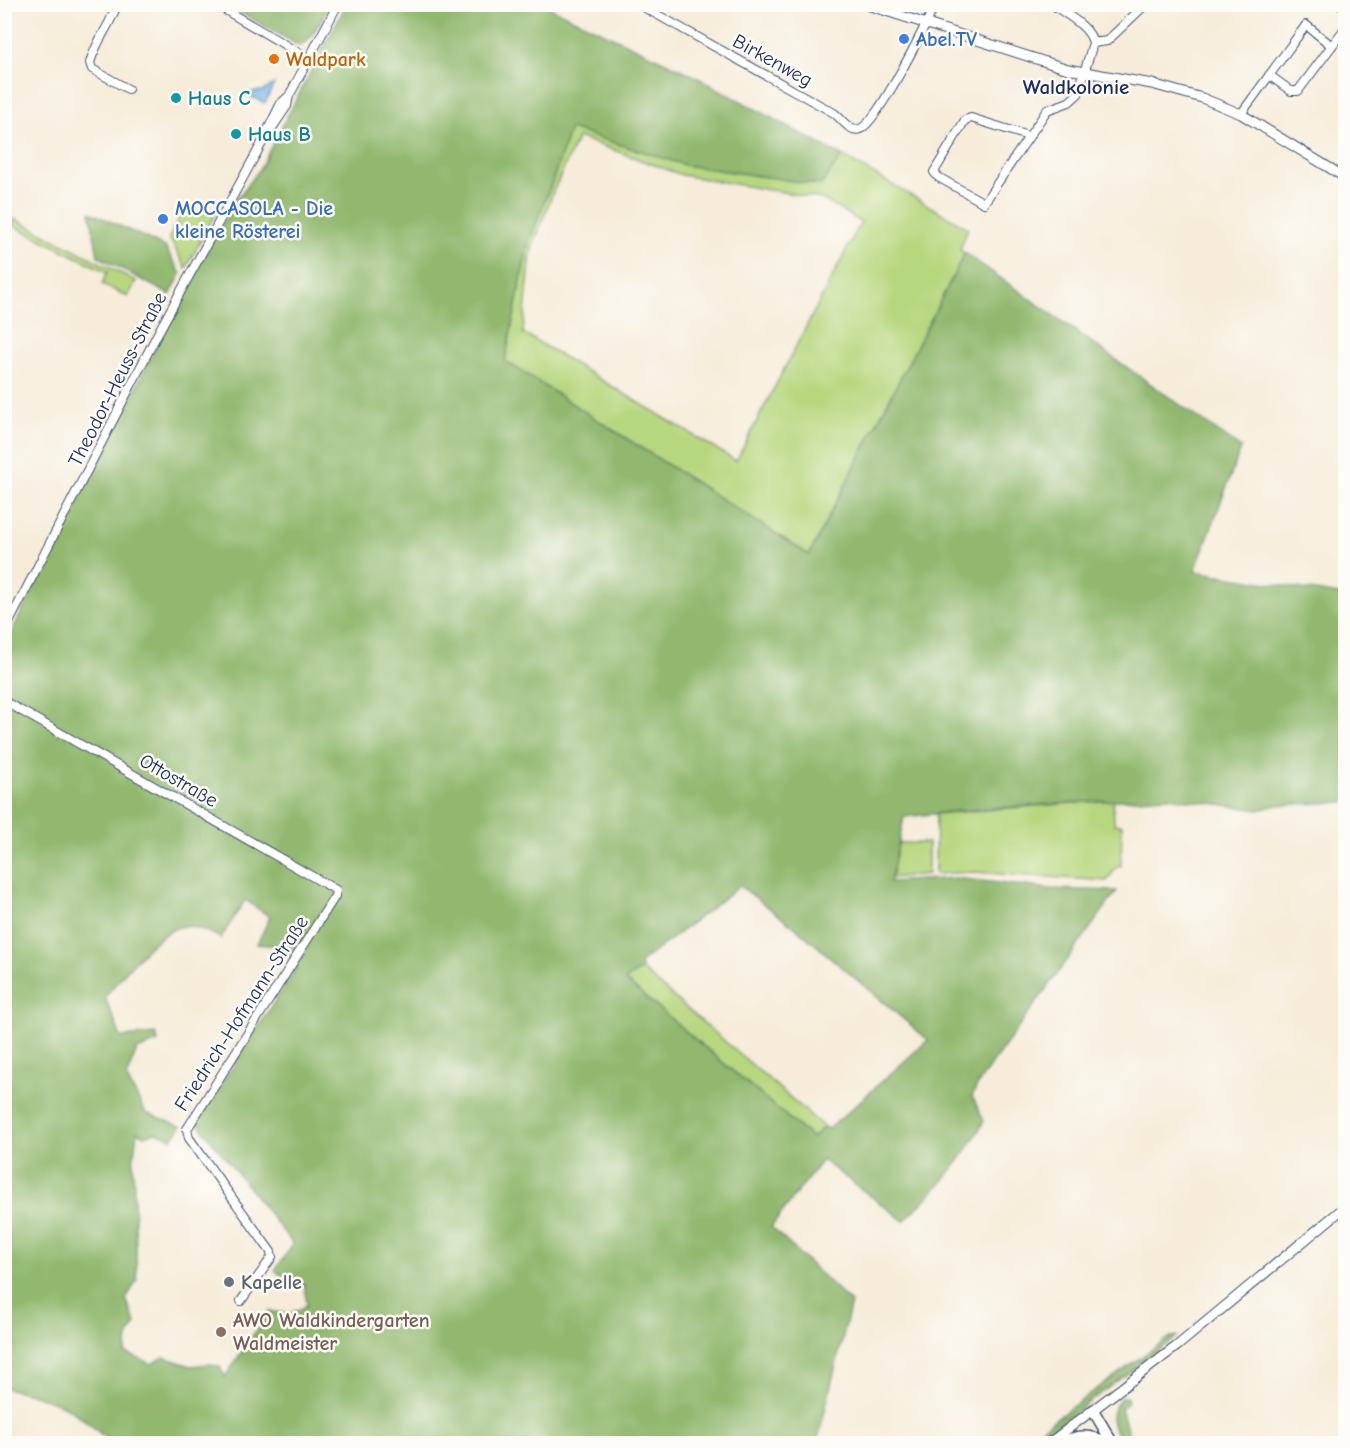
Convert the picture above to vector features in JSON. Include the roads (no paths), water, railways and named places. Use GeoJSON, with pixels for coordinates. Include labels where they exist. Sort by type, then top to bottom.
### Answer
{"type":"FeatureCollection","features":[{"type":"Feature","properties":{"kind":"highway"},"geometry":{"type":"LineString","coordinates":[[1093,1410],[1111,1443]]}},
{"type":"Feature","properties":{"kind":"highway"},"geometry":{"type":"LineString","coordinates":[[1056,1443],[1092,1435],[1111,1443]]}},
{"type":"Feature","properties":{"kind":"main road"},"geometry":{"type":"LineString","coordinates":[[864,4],[1087,73],[1179,90],[1241,114],[1346,178]]}},
{"type":"Feature","properties":{"kind":"main road"},"geometry":{"type":"LineString","coordinates":[[1048,1443],[1269,1272],[1346,1206]]}},
{"type":"Feature","properties":{"kind":"street"},"geometry":{"type":"LineString","coordinates":[[117,4],[110,27],[97,42],[90,63],[92,69],[128,89]]}},
{"type":"Feature","properties":{"kind":"street"},"geometry":{"type":"LineString","coordinates":[[215,4],[309,59]]}},
{"type":"Feature","properties":{"kind":"street","name":"Theodor-Heuss-Straße"},"geometry":{"type":"LineString","coordinates":[[4,632],[159,331],[262,143],[281,103],[289,96],[339,4]]}},
{"type":"Feature","properties":{"kind":"street","name":"Birkenweg"},"geometry":{"type":"LineString","coordinates":[[638,4],[834,112],[852,129],[864,126],[887,94],[926,24]]}},
{"type":"Feature","properties":{"kind":"street"},"geometry":{"type":"LineString","coordinates":[[926,24],[935,4]]}},
{"type":"Feature","properties":{"kind":"street"},"geometry":{"type":"LineString","coordinates":[[1028,136],[971,118],[965,120],[946,147],[933,172],[984,203],[1047,110],[1069,102],[1078,94],[1087,73],[1094,43],[1083,26],[1052,4]]}},
{"type":"Feature","properties":{"kind":"street"},"geometry":{"type":"LineString","coordinates":[[1094,43],[1107,41],[1146,4]]}},
{"type":"Feature","properties":{"kind":"street"},"geometry":{"type":"LineString","coordinates":[[1340,4],[1346,8]]}},
{"type":"Feature","properties":{"kind":"street"},"geometry":{"type":"LineString","coordinates":[[1241,114],[1306,25],[1332,46]]}},
{"type":"Feature","properties":{"kind":"street"},"geometry":{"type":"LineString","coordinates":[[1269,75],[1296,92],[1346,27]]}},
{"type":"Feature","properties":{"kind":"street","name":"Ottostraße"},"geometry":{"type":"LineString","coordinates":[[4,701],[336,890]]}},
{"type":"Feature","properties":{"kind":"street","name":"Friedrich-Hofmann-Straße"},"geometry":{"type":"LineString","coordinates":[[241,1301],[272,1257],[271,1252],[189,1138],[187,1129],[335,896],[336,890]]}},
{"type":"Feature","properties":{"kind":"water"},"geometry":{"type":"Polygon","coordinates":[[[274,84],[265,103],[248,95],[251,92],[263,91],[274,84]]]}},
{"type":"Feature","properties":{"kind":"place","name":"Abel.TV"},"geometry":{"type":"Point","coordinates":[904,39]}},
{"type":"Feature","properties":{"kind":"place","name":"Waldpark"},"geometry":{"type":"Point","coordinates":[274,59]}},
{"type":"Feature","properties":{"kind":"place","name":"Haus C"},"geometry":{"type":"Point","coordinates":[176,98]}},
{"type":"Feature","properties":{"kind":"place","name":"Haus B"},"geometry":{"type":"Point","coordinates":[236,134]}},
{"type":"Feature","properties":{"kind":"place","name":"MOCCASOLA - Die kleine Rösterei"},"geometry":{"type":"Point","coordinates":[163,219]}},
{"type":"Feature","properties":{"kind":"place","name":"Kapelle"},"geometry":{"type":"Point","coordinates":[229,1282]}},
{"type":"Feature","properties":{"kind":"place","name":"AWO Waldkindergarten Waldmeister"},"geometry":{"type":"Point","coordinates":[221,1332]}},
{"type":"Feature","properties":{"kind":"district","name":"Waldkolonie"},"geometry":{"type":"Point","coordinates":[1076,87]}}]}
